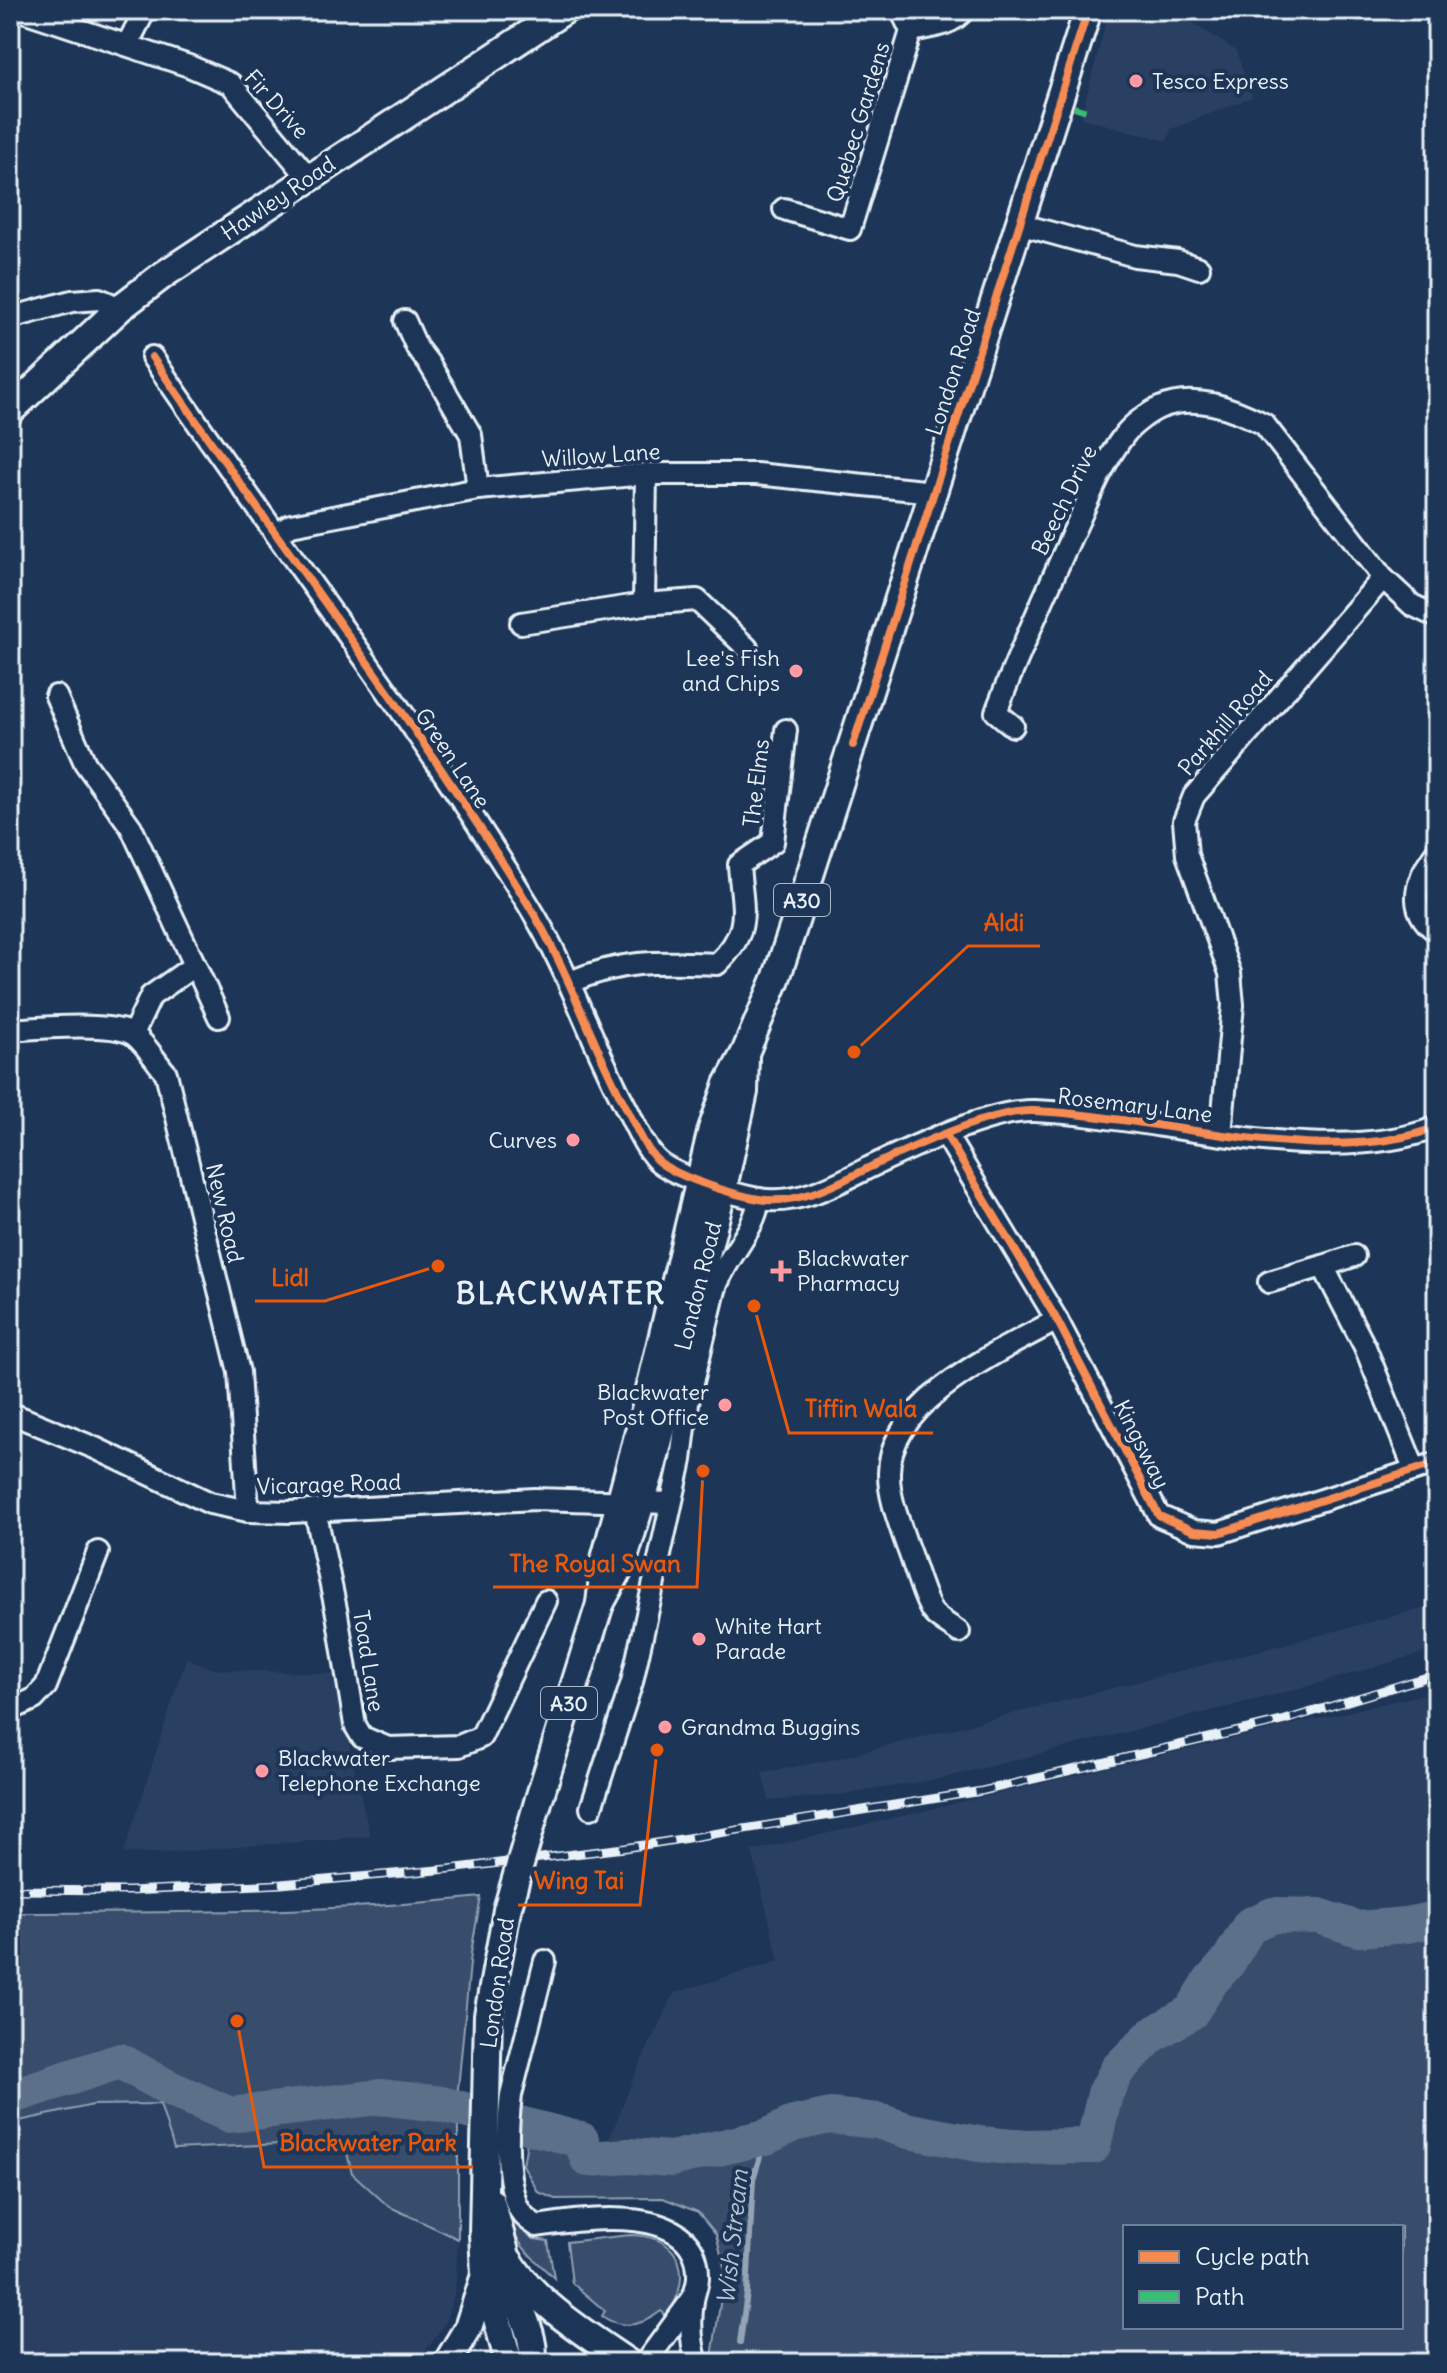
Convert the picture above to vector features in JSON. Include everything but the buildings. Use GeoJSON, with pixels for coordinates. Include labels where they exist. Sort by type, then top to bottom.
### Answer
{"type":"FeatureCollection","features":[{"type":"Feature","properties":{"kind":"main road","name":"Hawley Road"},"geometry":{"type":"LineString","coordinates":[[10,411],[120,308],[163,275],[565,10]]}},
{"type":"Feature","properties":{"kind":"main road","name":"London Road"},"geometry":{"type":"LineString","coordinates":[[509,2363],[485,2274],[484,2149],[488,2015],[507,1910],[600,1604],[622,1564],[631,1501],[712,1185],[744,1092],[745,1053],[789,940],[1088,10]]}},
{"type":"Feature","properties":{"kind":"main road","name":"London Road"},"geometry":{"type":"LineString","coordinates":[[631,1501],[706,1288],[712,1185]]}},
{"type":"Feature","properties":{"kind":"main road","name":"London Road"},"geometry":{"type":"LineString","coordinates":[[485,2183],[534,2350],[532,2363]]}},
{"type":"Feature","properties":{"kind":"main road","name":"A30"},"geometry":{"type":"LineString","coordinates":[[508,2259],[528,2285],[628,2363]]}},
{"type":"Feature","properties":{"kind":"main road"},"geometry":{"type":"LineString","coordinates":[[447,2363],[468,2328],[485,2274]]}},
{"type":"Feature","properties":{"kind":"street","name":"Fir Drive"},"geometry":{"type":"LineString","coordinates":[[20,10],[231,84],[308,177]]}},
{"type":"Feature","properties":{"kind":"street"},"geometry":{"type":"LineString","coordinates":[[127,45],[145,10]]}},
{"type":"Feature","properties":{"kind":"street","name":"Quebec Gardens"},"geometry":{"type":"LineString","coordinates":[[784,209],[850,229],[911,31],[901,10]]}},
{"type":"Feature","properties":{"kind":"street"},"geometry":{"type":"LineString","coordinates":[[911,31],[945,24],[964,10]]}},
{"type":"Feature","properties":{"kind":"street"},"geometry":{"type":"LineString","coordinates":[[1019,224],[1135,256],[1178,261],[1199,268]]}},
{"type":"Feature","properties":{"kind":"street"},"geometry":{"type":"LineString","coordinates":[[10,318],[72,301],[99,299],[120,308]]}},
{"type":"Feature","properties":{"kind":"street"},"geometry":{"type":"LineString","coordinates":[[405,321],[417,348],[471,435],[478,489]]}},
{"type":"Feature","properties":{"kind":"street","name":"Green Lane"},"geometry":{"type":"LineString","coordinates":[[152,357],[471,815],[530,908],[570,982],[607,1072],[640,1138],[656,1161],[671,1172],[712,1185]]}},
{"type":"Feature","properties":{"kind":"street","name":"Beech Drive"},"geometry":{"type":"LineString","coordinates":[[1013,726],[996,712],[1079,520],[1126,432],[1157,409],[1190,400],[1236,410],[1264,424],[1383,578]]}},
{"type":"Feature","properties":{"kind":"street"},"geometry":{"type":"LineString","coordinates":[[644,604],[646,474]]}},
{"type":"Feature","properties":{"kind":"street","name":"Willow Lane"},"geometry":{"type":"LineString","coordinates":[[277,534],[291,525],[478,489],[646,474],[756,474],[934,492]]}},
{"type":"Feature","properties":{"kind":"street"},"geometry":{"type":"LineString","coordinates":[[1383,578],[1412,605],[1437,617]]}},
{"type":"Feature","properties":{"kind":"street","name":"Parkhill Road"},"geometry":{"type":"LineString","coordinates":[[1221,1134],[1233,1005],[1230,973],[1187,855],[1184,821],[1194,796],[1208,778],[1383,578]]}},
{"type":"Feature","properties":{"kind":"street"},"geometry":{"type":"LineString","coordinates":[[521,623],[644,604],[697,600],[747,648]]}},
{"type":"Feature","properties":{"kind":"street"},"geometry":{"type":"LineString","coordinates":[[56,696],[85,763],[131,827],[219,1017]]}},
{"type":"Feature","properties":{"kind":"street","name":"The Elms"},"geometry":{"type":"LineString","coordinates":[[570,982],[599,970],[642,962],[717,964],[733,949],[743,929],[739,865],[773,842],[786,730]]}},
{"type":"Feature","properties":{"kind":"street"},"geometry":{"type":"LineString","coordinates":[[1437,851],[1423,870],[1416,904],[1423,922],[1437,932]]}},
{"type":"Feature","properties":{"kind":"street"},"geometry":{"type":"LineString","coordinates":[[10,1030],[109,1028],[133,1034],[151,996],[195,965]]}},
{"type":"Feature","properties":{"kind":"street","name":"New Road"},"geometry":{"type":"LineString","coordinates":[[133,1034],[166,1073],[239,1372],[248,1511]]}},
{"type":"Feature","properties":{"kind":"street","name":"Rosemary Lane"},"geometry":{"type":"LineString","coordinates":[[712,1185],[759,1199],[784,1199],[815,1191],[989,1117],[1019,1110],[1097,1116],[1221,1134],[1306,1142],[1379,1141],[1403,1138],[1437,1127]]}},
{"type":"Feature","properties":{"kind":"street","name":"Kingsway"},"geometry":{"type":"LineString","coordinates":[[946,1135],[1057,1320],[1159,1516],[1194,1531],[1219,1533],[1437,1463]]}},
{"type":"Feature","properties":{"kind":"street"},"geometry":{"type":"LineString","coordinates":[[591,1808],[632,1682],[654,1587],[681,1460],[706,1288],[720,1273],[757,1216],[759,1199]]}},
{"type":"Feature","properties":{"kind":"street"},"geometry":{"type":"LineString","coordinates":[[1269,1282],[1354,1256]]}},
{"type":"Feature","properties":{"kind":"street"},"geometry":{"type":"LineString","coordinates":[[1323,1266],[1365,1347],[1414,1468]]}},
{"type":"Feature","properties":{"kind":"street"},"geometry":{"type":"LineString","coordinates":[[959,1632],[932,1613],[900,1525],[888,1476],[895,1441],[912,1417],[940,1391],[990,1357],[1057,1320]]}},
{"type":"Feature","properties":{"kind":"street","name":"Vicarage Road"},"geometry":{"type":"LineString","coordinates":[[10,1413],[95,1448],[210,1503],[248,1511],[266,1513],[535,1499],[670,1503]]}},
{"type":"Feature","properties":{"kind":"street","name":"Toad Lane"},"geometry":{"type":"LineString","coordinates":[[315,1510],[337,1614],[355,1725],[362,1737],[388,1748],[459,1746],[481,1737],[546,1601]]}},
{"type":"Feature","properties":{"kind":"street"},"geometry":{"type":"LineString","coordinates":[[10,1710],[34,1699],[46,1686],[98,1552]]}},
{"type":"Feature","properties":{"kind":"street"},"geometry":{"type":"LineString","coordinates":[[545,1961],[511,2095],[510,2172],[516,2205],[524,2217],[537,2226],[639,2220],[676,2232],[696,2258],[698,2277],[693,2298],[692,2344],[697,2363]]}},
{"type":"Feature","properties":{"kind":"street"},"geometry":{"type":"LineString","coordinates":[[645,2363],[693,2298]]}},
{"type":"Feature","properties":{"kind":"shaded area"},"geometry":{"type":"Polygon","coordinates":[[[1109,10],[1167,10],[1167,13],[1186,18],[1236,51],[1252,97],[1172,129],[1167,141],[1081,118],[1109,10]]]}},
{"type":"Feature","properties":{"kind":"shaded area"},"geometry":{"type":"Polygon","coordinates":[[[1437,1605],[1437,1649],[1302,1688],[943,1778],[847,1794],[769,1801],[762,1773],[840,1758],[1437,1605]]]}},
{"type":"Feature","properties":{"kind":"shaded area"},"geometry":{"type":"Polygon","coordinates":[[[186,1658],[212,1669],[333,1674],[370,1836],[164,1853],[124,1853],[186,1658]]]}},
{"type":"Feature","properties":{"kind":"shaded area"},"geometry":{"type":"Polygon","coordinates":[[[1437,1691],[1437,1913],[1359,1923],[1320,1911],[1272,1909],[1245,1921],[1224,1959],[1205,1979],[1187,2008],[1148,2031],[1113,2067],[1100,2095],[1089,2141],[979,2138],[912,2126],[880,2116],[828,2110],[764,2131],[672,2153],[604,2152],[635,2075],[674,1993],[779,1961],[752,1851],[1437,1691]]]}},
{"type":"Feature","properties":{"kind":"shaded area"},"geometry":{"type":"Polygon","coordinates":[[[481,1897],[471,1953],[458,2089],[458,2239],[388,2206],[352,2173],[344,2141],[174,2149],[160,2104],[93,2105],[10,2123],[10,1913],[363,1907],[481,1897]]]}},
{"type":"Feature","properties":{"kind":"shaded area"},"geometry":{"type":"Polygon","coordinates":[[[1278,1927],[1318,1929],[1356,1941],[1437,1931],[1437,2363],[717,2363],[712,2357],[725,2271],[716,2234],[698,2212],[663,2198],[555,2199],[538,2192],[523,2165],[528,2136],[564,2147],[586,2169],[630,2167],[672,2170],[767,2148],[831,2126],[877,2131],[911,2142],[992,2154],[1101,2155],[1118,2100],[1132,2072],[1166,2040],[1200,2020],[1262,1935],[1278,1927]]]}},
{"type":"Feature","properties":{"kind":"shaded area"},"geometry":{"type":"Polygon","coordinates":[[[161,2104],[174,2149],[344,2141],[388,2206],[458,2239],[455,2292],[445,2323],[423,2354],[412,2363],[10,2363],[10,2124],[93,2105],[161,2104]]]}},
{"type":"Feature","properties":{"kind":"shaded area"},"geometry":{"type":"Polygon","coordinates":[[[507,2213],[534,2239],[548,2241],[554,2278],[519,2241],[507,2213]]]}},
{"type":"Feature","properties":{"kind":"shaded area"},"geometry":{"type":"Polygon","coordinates":[[[630,2235],[662,2242],[672,2251],[681,2273],[680,2287],[667,2316],[661,2311],[647,2320],[624,2325],[602,2316],[605,2311],[572,2283],[567,2242],[630,2235]]]}},
{"type":"Feature","properties":{"kind":"waterway"},"geometry":{"type":"LineString","coordinates":[[10,2097],[120,2061],[167,2087],[230,2115],[380,2097],[441,2104],[581,2140],[588,2159],[629,2156],[671,2159],[766,2137],[793,2124],[830,2116],[878,2121],[909,2131],[979,2144],[1013,2147],[1093,2146],[1105,2094],[1118,2069],[1152,2035],[1191,2012],[1228,1962],[1250,1925],[1273,1915],[1319,1916],[1358,1929],[1437,1919]]}},
{"type":"Feature","properties":{"kind":"waterway","name":"Wish Stream"},"geometry":{"type":"LineString","coordinates":[[740,2342],[747,2293],[753,2179],[766,2137]]}},
{"type":"Feature","properties":{"kind":"railway"},"geometry":{"type":"LineString","coordinates":[[10,1890],[129,1891],[281,1884],[449,1869],[625,1848],[982,1791],[1282,1721],[1437,1674]]}},
{"type":"Feature","properties":{"kind":"marked path"},"geometry":{"type":"LineString","coordinates":[[1074,107],[1087,111]]}},
{"type":"Feature","properties":{"kind":"cycle path"},"geometry":{"type":"LineString","coordinates":[[853,745],[1088,10]]}},
{"type":"Feature","properties":{"kind":"cycle path"},"geometry":{"type":"LineString","coordinates":[[152,357],[484,834],[543,929],[640,1135],[654,1157],[673,1171],[748,1197],[787,1199],[843,1181],[950,1132],[1016,1112],[1081,1115],[1238,1137],[1344,1144],[1392,1139],[1437,1127]]}},
{"type":"Feature","properties":{"kind":"cycle path"},"geometry":{"type":"LineString","coordinates":[[946,1135],[1057,1320],[1159,1516],[1194,1531],[1219,1533],[1437,1463]]}},
{"type":"Feature","properties":{"kind":"place","name":"Tesco Express"},"geometry":{"type":"Point","coordinates":[1136,81]}},
{"type":"Feature","properties":{"kind":"place","name":"Lee's Fish and Chips"},"geometry":{"type":"Point","coordinates":[796,671]}},
{"type":"Feature","properties":{"kind":"place","name":"Aldi"},"geometry":{"type":"Point","coordinates":[854,1052]}},
{"type":"Feature","properties":{"kind":"place","name":"Curves"},"geometry":{"type":"Point","coordinates":[573,1140]}},
{"type":"Feature","properties":{"kind":"place","name":"Lidl"},"geometry":{"type":"Point","coordinates":[438,1266]}},
{"type":"Feature","properties":{"kind":"place","name":"Blackwater Pharmacy"},"geometry":{"type":"Point","coordinates":[781,1271]}},
{"type":"Feature","properties":{"kind":"place","name":"Tiffin Wala"},"geometry":{"type":"Point","coordinates":[754,1306]}},
{"type":"Feature","properties":{"kind":"place","name":"Blackwater Post Office"},"geometry":{"type":"Point","coordinates":[725,1405]}},
{"type":"Feature","properties":{"kind":"place","name":"The Royal Swan"},"geometry":{"type":"Point","coordinates":[703,1471]}},
{"type":"Feature","properties":{"kind":"place","name":"White Hart Parade"},"geometry":{"type":"Point","coordinates":[699,1639]}},
{"type":"Feature","properties":{"kind":"place","name":"Grandma Buggins"},"geometry":{"type":"Point","coordinates":[665,1727]}},
{"type":"Feature","properties":{"kind":"place","name":"Wing Tai"},"geometry":{"type":"Point","coordinates":[657,1750]}},
{"type":"Feature","properties":{"kind":"place","name":"Blackwater Telephone Exchange"},"geometry":{"type":"Point","coordinates":[262,1771]}},
{"type":"Feature","properties":{"kind":"place","name":"Blackwater Park"},"geometry":{"type":"Point","coordinates":[237,2021]}},
{"type":"Feature","properties":{"kind":"district","name":"BLACKWATER"},"geometry":{"type":"Point","coordinates":[561,1293]}}]}
